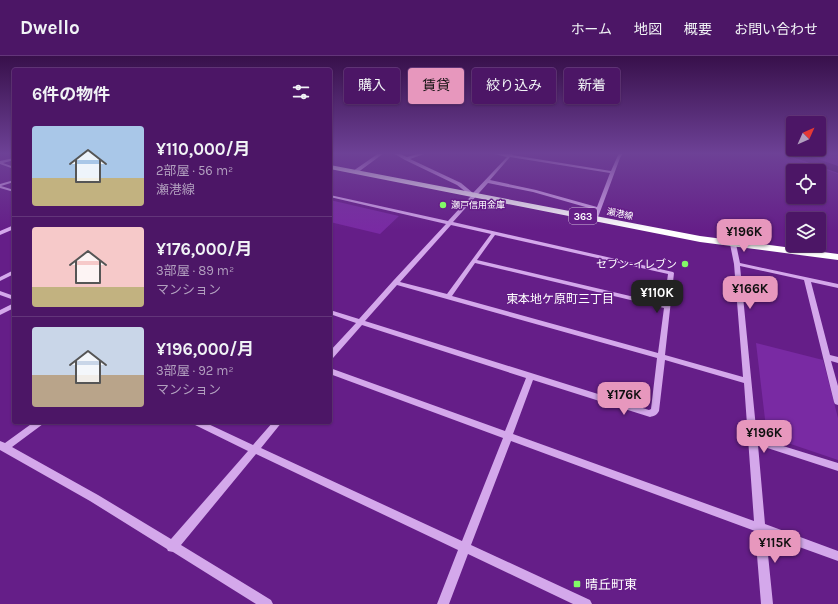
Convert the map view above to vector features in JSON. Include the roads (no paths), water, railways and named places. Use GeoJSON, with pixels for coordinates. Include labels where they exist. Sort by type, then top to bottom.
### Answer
{"type":"FeatureCollection","features":[{"type":"Feature","properties":{"kind":"highway","name":"瀬港線"},"geometry":{"type":"LineString","coordinates":[[389,179],[595,219],[733,244],[838,257]]}},
{"type":"Feature","properties":{"kind":"street"},"geometry":{"type":"LineString","coordinates":[[447,179],[459,184],[473,195]]}},
{"type":"Feature","properties":{"kind":"street"},"geometry":{"type":"LineString","coordinates":[[332,354],[489,179]]}},
{"type":"Feature","properties":{"kind":"street"},"geometry":{"type":"LineString","coordinates":[[595,219],[610,179]]}},
{"type":"Feature","properties":{"kind":"street"},"geometry":{"type":"LineString","coordinates":[[487,181],[534,192],[598,210]]}},
{"type":"Feature","properties":{"kind":"street"},"geometry":{"type":"LineString","coordinates":[[0,186],[12,182]]}},
{"type":"Feature","properties":{"kind":"street"},"geometry":{"type":"LineString","coordinates":[[0,186],[12,191]]}},
{"type":"Feature","properties":{"kind":"street"},"geometry":{"type":"LineString","coordinates":[[332,196],[671,273],[663,358],[655,411],[650,414],[332,313]]}},
{"type":"Feature","properties":{"kind":"street"},"geometry":{"type":"LineString","coordinates":[[720,224],[733,244],[737,264],[748,381],[759,527],[767,604]]}},
{"type":"Feature","properties":{"kind":"street"},"geometry":{"type":"LineString","coordinates":[[0,233],[12,228]]}},
{"type":"Feature","properties":{"kind":"street"},"geometry":{"type":"LineString","coordinates":[[448,297],[494,233]]}},
{"type":"Feature","properties":{"kind":"street"},"geometry":{"type":"LineString","coordinates":[[474,261],[667,307]]}},
{"type":"Feature","properties":{"kind":"street"},"geometry":{"type":"LineString","coordinates":[[737,264],[838,286]]}},
{"type":"Feature","properties":{"kind":"street"},"geometry":{"type":"LineString","coordinates":[[0,279],[12,273]]}},
{"type":"Feature","properties":{"kind":"street"},"geometry":{"type":"LineString","coordinates":[[807,280],[838,402]]}},
{"type":"Feature","properties":{"kind":"street"},"geometry":{"type":"LineString","coordinates":[[395,282],[748,381]]}},
{"type":"Feature","properties":{"kind":"street"},"geometry":{"type":"LineString","coordinates":[[0,293],[12,297]]}},
{"type":"Feature","properties":{"kind":"street"},"geometry":{"type":"LineString","coordinates":[[0,313],[12,306]]}},
{"type":"Feature","properties":{"kind":"street"},"geometry":{"type":"LineString","coordinates":[[826,357],[838,360]]}},
{"type":"Feature","properties":{"kind":"street"},"geometry":{"type":"LineString","coordinates":[[332,372],[838,556]]}},
{"type":"Feature","properties":{"kind":"street"},"geometry":{"type":"LineString","coordinates":[[443,604],[466,548],[507,436],[531,376]]}},
{"type":"Feature","properties":{"kind":"street"},"geometry":{"type":"LineString","coordinates":[[37,424],[2,447],[94,498],[267,604]]}},
{"type":"Feature","properties":{"kind":"street"},"geometry":{"type":"LineString","coordinates":[[200,424],[586,604]]}},
{"type":"Feature","properties":{"kind":"street"},"geometry":{"type":"LineString","coordinates":[[172,547],[276,424]]}},
{"type":"Feature","properties":{"kind":"street"},"geometry":{"type":"LineString","coordinates":[[752,440],[838,467]]}},
{"type":"Feature","properties":{"kind":"place","name":"瀬戸信用金庫"},"geometry":{"type":"Point","coordinates":[443,205]}},
{"type":"Feature","properties":{"kind":"place","name":"セブン-イレブン"},"geometry":{"type":"Point","coordinates":[685,264]}},
{"type":"Feature","properties":{"kind":"place","name":"晴丘町東"},"geometry":{"type":"Point","coordinates":[577,584]}},
{"type":"Feature","properties":{"kind":"district","name":"東本地ケ原町三丁目"},"geometry":{"type":"Point","coordinates":[560,299]}}]}
